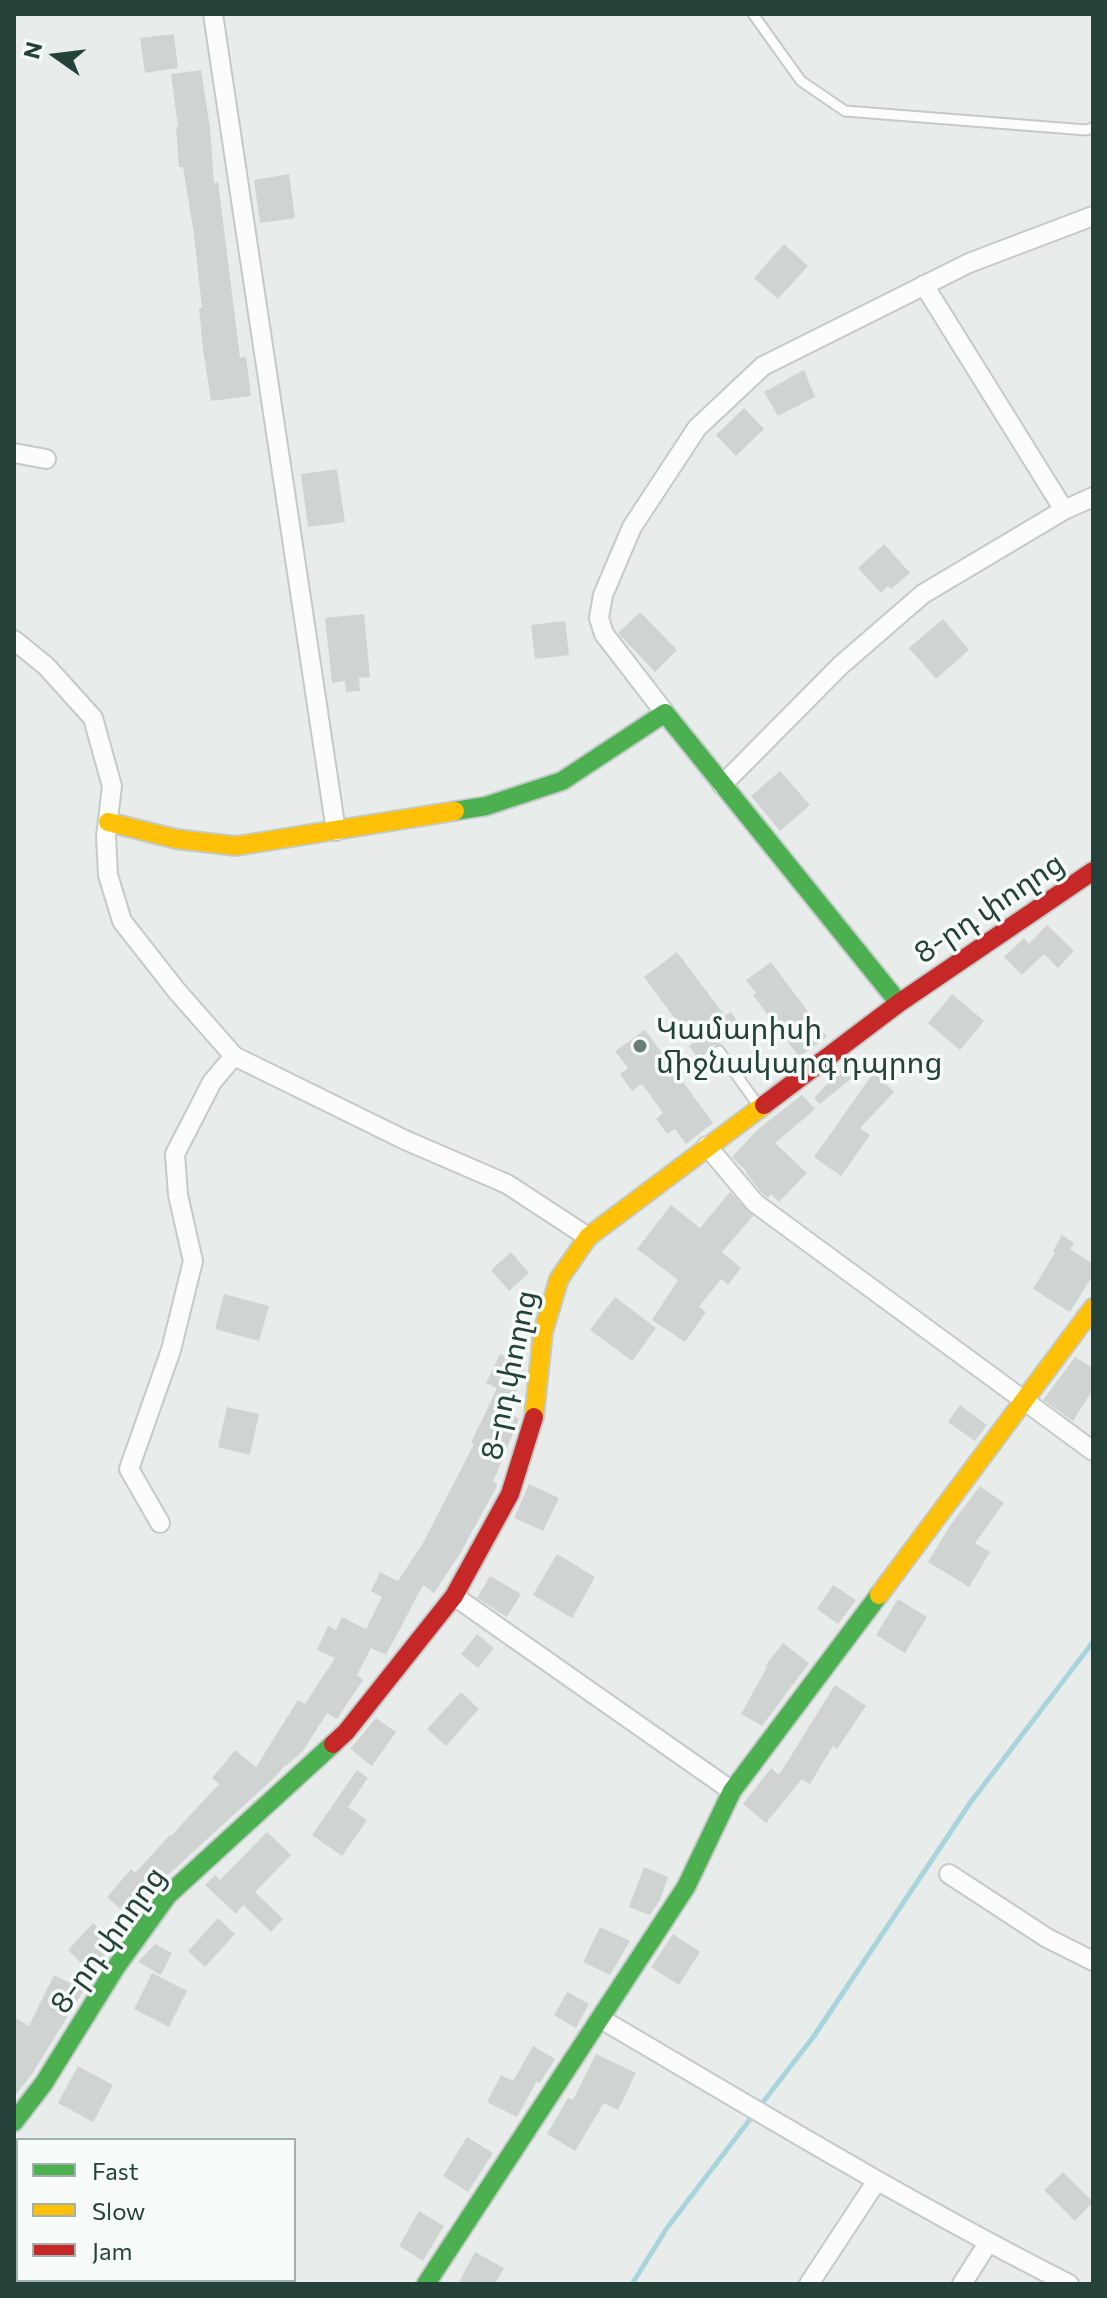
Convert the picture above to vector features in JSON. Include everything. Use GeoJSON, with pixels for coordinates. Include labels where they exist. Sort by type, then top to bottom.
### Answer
{"type":"FeatureCollection","features":[{"type":"Feature","properties":{"kind":"street"},"geometry":{"type":"LineString","coordinates":[[213,14],[336,831]]}},
{"type":"Feature","properties":{"kind":"street"},"geometry":{"type":"LineString","coordinates":[[899,1003],[604,634],[599,618],[603,595],[632,527],[697,428],[763,366],[969,263],[1093,216]]}},
{"type":"Feature","properties":{"kind":"street"},"geometry":{"type":"LineString","coordinates":[[924,285],[1064,510]]}},
{"type":"Feature","properties":{"kind":"street"},"geometry":{"type":"LineString","coordinates":[[14,453],[46,459]]}},
{"type":"Feature","properties":{"kind":"street"},"geometry":{"type":"LineString","coordinates":[[722,785],[841,665],[923,594],[1064,510],[1093,497]]}},
{"type":"Feature","properties":{"kind":"street"},"geometry":{"type":"LineString","coordinates":[[14,640],[46,666],[93,718],[112,786],[108,875],[122,921],[176,990],[234,1056],[405,1140],[507,1184],[588,1237]]}},
{"type":"Feature","properties":{"kind":"street"},"geometry":{"type":"LineString","coordinates":[[108,822],[176,839],[236,846],[486,806],[562,781],[665,713]]}},
{"type":"Feature","properties":{"kind":"street","name":"8-րդ փողոց"},"geometry":{"type":"LineString","coordinates":[[14,2122],[44,2083],[116,1967],[168,1895],[346,1732],[454,1596],[510,1494],[534,1422],[543,1332],[559,1279],[588,1237],[899,1003],[1093,871]]}},
{"type":"Feature","properties":{"kind":"street"},"geometry":{"type":"LineString","coordinates":[[160,1523],[129,1469],[171,1350],[193,1261],[178,1195],[175,1154],[212,1082],[234,1056]]}},
{"type":"Feature","properties":{"kind":"street"},"geometry":{"type":"LineString","coordinates":[[707,1146],[755,1203],[1093,1451]]}},
{"type":"Feature","properties":{"kind":"street"},"geometry":{"type":"LineString","coordinates":[[426,2284],[686,1887],[732,1791],[1093,1308]]}},
{"type":"Feature","properties":{"kind":"street"},"geometry":{"type":"LineString","coordinates":[[454,1596],[732,1791]]}},
{"type":"Feature","properties":{"kind":"street"},"geometry":{"type":"LineString","coordinates":[[949,1874],[1047,1938],[1093,1961]]}},
{"type":"Feature","properties":{"kind":"street"},"geometry":{"type":"LineString","coordinates":[[601,2019],[876,2182],[1069,2284]]}},
{"type":"Feature","properties":{"kind":"street"},"geometry":{"type":"LineString","coordinates":[[809,2284],[876,2182]]}},
{"type":"Feature","properties":{"kind":"street"},"geometry":{"type":"LineString","coordinates":[[962,2284],[988,2243]]}},
{"type":"Feature","properties":{"kind":"lane"},"geometry":{"type":"LineString","coordinates":[[753,14],[801,81],[845,111],[1086,130],[1093,128]]}},
{"type":"Feature","properties":{"kind":"lane"},"geometry":{"type":"LineString","coordinates":[[719,1051],[760,1108]]}},
{"type":"Feature","properties":{"kind":"building"},"geometry":{"type":"Polygon","coordinates":[[[174,34],[178,68],[145,73],[140,38],[174,34]]]}},
{"type":"Feature","properties":{"kind":"building"},"geometry":{"type":"Polygon","coordinates":[[[201,70],[240,358],[246,357],[251,396],[211,401],[203,349],[194,235],[183,167],[179,167],[178,127],[171,74],[201,70]]]}},
{"type":"Feature","properties":{"kind":"building"},"geometry":{"type":"Polygon","coordinates":[[[289,174],[295,218],[260,223],[254,180],[289,174]]]}},
{"type":"Feature","properties":{"kind":"building"},"geometry":{"type":"Polygon","coordinates":[[[784,244],[808,266],[778,299],[754,278],[784,244]]]}},
{"type":"Feature","properties":{"kind":"building"},"geometry":{"type":"Polygon","coordinates":[[[804,370],[815,397],[778,416],[764,392],[804,370]]]}},
{"type":"Feature","properties":{"kind":"building"},"geometry":{"type":"Polygon","coordinates":[[[744,408],[764,429],[736,456],[716,435],[744,408]]]}},
{"type":"Feature","properties":{"kind":"building"},"geometry":{"type":"Polygon","coordinates":[[[337,469],[345,522],[308,527],[301,474],[337,469]]]}},
{"type":"Feature","properties":{"kind":"building"},"geometry":{"type":"Polygon","coordinates":[[[884,544],[910,573],[881,593],[858,568],[884,544]]]}},
{"type":"Feature","properties":{"kind":"building"},"geometry":{"type":"Polygon","coordinates":[[[640,612],[677,650],[655,672],[618,633],[640,612]]]}},
{"type":"Feature","properties":{"kind":"building"},"geometry":{"type":"Polygon","coordinates":[[[364,614],[370,677],[359,678],[360,691],[346,692],[345,681],[332,683],[325,618],[364,614]]]}},
{"type":"Feature","properties":{"kind":"building"},"geometry":{"type":"Polygon","coordinates":[[[943,619],[969,650],[936,679],[909,648],[943,619]]]}},
{"type":"Feature","properties":{"kind":"building"},"geometry":{"type":"Polygon","coordinates":[[[565,621],[569,655],[535,659],[531,625],[565,621]]]}},
{"type":"Feature","properties":{"kind":"building"},"geometry":{"type":"Polygon","coordinates":[[[780,771],[810,805],[780,831],[751,796],[780,771]]]}},
{"type":"Feature","properties":{"kind":"building"},"geometry":{"type":"Polygon","coordinates":[[[1047,925],[1074,951],[1058,968],[1044,954],[1022,975],[1004,957],[1024,938],[1029,944],[1047,925]]]}},
{"type":"Feature","properties":{"kind":"building"},"geometry":{"type":"Polygon","coordinates":[[[677,952],[725,1016],[731,1012],[742,1027],[720,1044],[714,1045],[699,1060],[689,1046],[693,1043],[644,977],[677,952]]]}},
{"type":"Feature","properties":{"kind":"building"},"geometry":{"type":"Polygon","coordinates":[[[771,962],[827,1037],[799,1057],[753,995],[756,993],[746,980],[771,962]]]}},
{"type":"Feature","properties":{"kind":"building"},"geometry":{"type":"Polygon","coordinates":[[[952,994],[984,1021],[960,1050],[928,1023],[952,994]]]}},
{"type":"Feature","properties":{"kind":"building"},"geometry":{"type":"Polygon","coordinates":[[[645,1030],[713,1123],[686,1144],[675,1129],[667,1134],[656,1119],[663,1113],[642,1084],[632,1091],[620,1074],[628,1068],[615,1051],[645,1030]]]}},
{"type":"Feature","properties":{"kind":"building"},"geometry":{"type":"Polygon","coordinates":[[[851,1058],[863,1069],[820,1104],[814,1098],[851,1058]]]}},
{"type":"Feature","properties":{"kind":"building"},"geometry":{"type":"Polygon","coordinates":[[[874,1072],[894,1092],[860,1128],[870,1135],[841,1176],[814,1157],[874,1072]]]}},
{"type":"Feature","properties":{"kind":"building"},"geometry":{"type":"Polygon","coordinates":[[[802,1095],[815,1109],[775,1143],[807,1173],[779,1202],[771,1194],[768,1198],[763,1194],[732,1157],[756,1131],[802,1095]]]}},
{"type":"Feature","properties":{"kind":"building"},"geometry":{"type":"Polygon","coordinates":[[[730,1192],[753,1216],[722,1252],[741,1268],[728,1285],[721,1279],[699,1307],[706,1312],[685,1342],[652,1320],[678,1280],[637,1249],[671,1205],[700,1228],[730,1192]]]}},
{"type":"Feature","properties":{"kind":"building"},"geometry":{"type":"Polygon","coordinates":[[[1062,1235],[1074,1243],[1070,1249],[1093,1264],[1093,1275],[1070,1312],[1033,1289],[1062,1235]]]}},
{"type":"Feature","properties":{"kind":"building"},"geometry":{"type":"Polygon","coordinates":[[[511,1252],[529,1273],[509,1291],[491,1270],[511,1252]]]}},
{"type":"Feature","properties":{"kind":"building"},"geometry":{"type":"Polygon","coordinates":[[[224,1294],[269,1306],[259,1341],[215,1329],[224,1294]]]}},
{"type":"Feature","properties":{"kind":"building"},"geometry":{"type":"Polygon","coordinates":[[[615,1297],[656,1328],[632,1361],[590,1330],[615,1297]]]}},
{"type":"Feature","properties":{"kind":"building"},"geometry":{"type":"Polygon","coordinates":[[[500,1354],[525,1365],[523,1377],[507,1411],[519,1419],[493,1482],[497,1484],[496,1488],[461,1552],[434,1593],[423,1585],[386,1655],[371,1648],[357,1675],[363,1680],[337,1719],[327,1713],[303,1751],[158,1884],[132,1919],[107,1897],[131,1869],[135,1873],[219,1784],[212,1778],[235,1750],[256,1767],[298,1700],[305,1704],[335,1658],[317,1650],[328,1626],[336,1630],[342,1617],[366,1629],[382,1597],[371,1591],[380,1572],[398,1581],[423,1543],[474,1444],[471,1443],[497,1388],[486,1383],[500,1354]]]}},
{"type":"Feature","properties":{"kind":"building"},"geometry":{"type":"Polygon","coordinates":[[[1075,1357],[1093,1368],[1093,1389],[1073,1421],[1043,1400],[1075,1357]]]}},
{"type":"Feature","properties":{"kind":"building"},"geometry":{"type":"Polygon","coordinates":[[[960,1405],[987,1425],[975,1441],[948,1422],[960,1405]]]}},
{"type":"Feature","properties":{"kind":"building"},"geometry":{"type":"Polygon","coordinates":[[[227,1407],[259,1414],[250,1455],[218,1447],[227,1407]]]}},
{"type":"Feature","properties":{"kind":"building"},"geometry":{"type":"Polygon","coordinates":[[[529,1484],[559,1498],[543,1531],[514,1518],[529,1484]]]}},
{"type":"Feature","properties":{"kind":"building"},"geometry":{"type":"Polygon","coordinates":[[[980,1486],[1004,1503],[975,1543],[990,1552],[969,1587],[928,1562],[949,1527],[980,1486]]]}},
{"type":"Feature","properties":{"kind":"building"},"geometry":{"type":"Polygon","coordinates":[[[557,1554],[595,1577],[572,1618],[533,1595],[557,1554]]]}},
{"type":"Feature","properties":{"kind":"building"},"geometry":{"type":"Polygon","coordinates":[[[490,1576],[521,1594],[507,1617],[477,1598],[490,1576]]]}},
{"type":"Feature","properties":{"kind":"building"},"geometry":{"type":"Polygon","coordinates":[[[833,1585],[856,1600],[838,1624],[817,1609],[833,1585]]]}},
{"type":"Feature","properties":{"kind":"building"},"geometry":{"type":"Polygon","coordinates":[[[898,1599],[927,1617],[905,1653],[876,1635],[898,1599]]]}},
{"type":"Feature","properties":{"kind":"building"},"geometry":{"type":"Polygon","coordinates":[[[477,1634],[494,1648],[478,1668],[461,1654],[477,1634]]]}},
{"type":"Feature","properties":{"kind":"building"},"geometry":{"type":"Polygon","coordinates":[[[783,1643],[809,1663],[762,1726],[741,1714],[765,1666],[783,1643]]]}},
{"type":"Feature","properties":{"kind":"building"},"geometry":{"type":"Polygon","coordinates":[[[835,1685],[866,1706],[837,1749],[833,1746],[810,1784],[802,1779],[766,1823],[743,1804],[771,1768],[779,1775],[835,1685]]]}},
{"type":"Feature","properties":{"kind":"building"},"geometry":{"type":"Polygon","coordinates":[[[461,1692],[479,1709],[446,1746],[427,1729],[461,1692]]]}},
{"type":"Feature","properties":{"kind":"building"},"geometry":{"type":"Polygon","coordinates":[[[376,1718],[396,1732],[372,1766],[350,1749],[376,1718]]]}},
{"type":"Feature","properties":{"kind":"building"},"geometry":{"type":"Polygon","coordinates":[[[357,1770],[368,1778],[348,1807],[367,1820],[342,1856],[312,1835],[357,1770]]]}},
{"type":"Feature","properties":{"kind":"building"},"geometry":{"type":"Polygon","coordinates":[[[267,1832],[291,1855],[255,1892],[283,1919],[271,1932],[243,1905],[236,1914],[205,1885],[215,1875],[220,1880],[267,1832]]]}},
{"type":"Feature","properties":{"kind":"building"},"geometry":{"type":"Polygon","coordinates":[[[644,1867],[668,1877],[660,1900],[650,1915],[629,1907],[644,1867]]]}},
{"type":"Feature","properties":{"kind":"building"},"geometry":{"type":"Polygon","coordinates":[[[218,1918],[235,1934],[205,1967],[188,1951],[218,1918]]]}},
{"type":"Feature","properties":{"kind":"building"},"geometry":{"type":"Polygon","coordinates":[[[93,1923],[114,1944],[91,1973],[68,1950],[93,1923]]]}},
{"type":"Feature","properties":{"kind":"building"},"geometry":{"type":"Polygon","coordinates":[[[600,1927],[630,1941],[610,1975],[583,1962],[600,1927]]]}},
{"type":"Feature","properties":{"kind":"building"},"geometry":{"type":"Polygon","coordinates":[[[673,1934],[700,1952],[679,1985],[651,1967],[673,1934]]]}},
{"type":"Feature","properties":{"kind":"building"},"geometry":{"type":"Polygon","coordinates":[[[155,1944],[172,1953],[161,1975],[138,1962],[155,1944]]]}},
{"type":"Feature","properties":{"kind":"building"},"geometry":{"type":"Polygon","coordinates":[[[152,1973],[187,1991],[169,2027],[134,2009],[152,1973]]]}},
{"type":"Feature","properties":{"kind":"building"},"geometry":{"type":"Polygon","coordinates":[[[54,1975],[84,1990],[32,2074],[14,2097],[14,2017],[29,2026],[54,1975]]]}},
{"type":"Feature","properties":{"kind":"building"},"geometry":{"type":"Polygon","coordinates":[[[567,1992],[589,2004],[576,2028],[554,2015],[567,1992]]]}},
{"type":"Feature","properties":{"kind":"building"},"geometry":{"type":"Polygon","coordinates":[[[533,2046],[555,2059],[540,2083],[537,2081],[517,2117],[487,2102],[501,2075],[513,2081],[533,2046]]]}},
{"type":"Feature","properties":{"kind":"building"},"geometry":{"type":"Polygon","coordinates":[[[596,2054],[636,2073],[618,2110],[604,2103],[575,2151],[547,2134],[568,2098],[573,2100],[596,2054]]]}},
{"type":"Feature","properties":{"kind":"building"},"geometry":{"type":"Polygon","coordinates":[[[78,2066],[113,2085],[93,2122],[58,2103],[78,2066]]]}},
{"type":"Feature","properties":{"kind":"building"},"geometry":{"type":"Polygon","coordinates":[[[467,2137],[493,2153],[468,2192],[443,2176],[467,2137]]]}},
{"type":"Feature","properties":{"kind":"building"},"geometry":{"type":"Polygon","coordinates":[[[1063,2172],[1093,2202],[1075,2221],[1044,2190],[1063,2172]]]}},
{"type":"Feature","properties":{"kind":"building"},"geometry":{"type":"Polygon","coordinates":[[[419,2211],[444,2226],[423,2261],[399,2246],[419,2211]]]}},
{"type":"Feature","properties":{"kind":"building"},"geometry":{"type":"Polygon","coordinates":[[[475,2252],[504,2268],[495,2284],[458,2284],[475,2252]]]}},
{"type":"Feature","properties":{"kind":"waterway"},"geometry":{"type":"LineString","coordinates":[[760,2106],[814,2036],[970,1803],[1093,1642]]}},
{"type":"Feature","properties":{"kind":"waterway"},"geometry":{"type":"LineString","coordinates":[[632,2284],[667,2228],[754,2114]]}},
{"type":"Feature","properties":{"kind":"traffic: fast"},"geometry":{"type":"LineString","coordinates":[[455,811],[486,806],[562,781],[665,713],[899,1003]]}},
{"type":"Feature","properties":{"kind":"traffic: fast"},"geometry":{"type":"LineString","coordinates":[[426,2284],[686,1887],[732,1791],[879,1595]]}},
{"type":"Feature","properties":{"kind":"traffic: fast"},"geometry":{"type":"LineString","coordinates":[[14,2122],[44,2083],[116,1967],[168,1895],[333,1744]]}},
{"type":"Feature","properties":{"kind":"traffic: slow"},"geometry":{"type":"LineString","coordinates":[[108,822],[176,839],[236,846],[455,811]]}},
{"type":"Feature","properties":{"kind":"traffic: slow"},"geometry":{"type":"LineString","coordinates":[[534,1417],[543,1332],[559,1279],[588,1237],[764,1105]]}},
{"type":"Feature","properties":{"kind":"traffic: slow"},"geometry":{"type":"LineString","coordinates":[[879,1595],[1093,1308]]}},
{"type":"Feature","properties":{"kind":"traffic: jam"},"geometry":{"type":"LineString","coordinates":[[764,1105],[899,1003],[1093,871]]}},
{"type":"Feature","properties":{"kind":"traffic: jam"},"geometry":{"type":"LineString","coordinates":[[333,1744],[346,1732],[454,1596],[510,1494],[534,1417]]}},
{"type":"Feature","properties":{"kind":"place","name":"Կամարիսի միջնակարգ դպրոց"},"geometry":{"type":"Point","coordinates":[640,1046]}}]}
